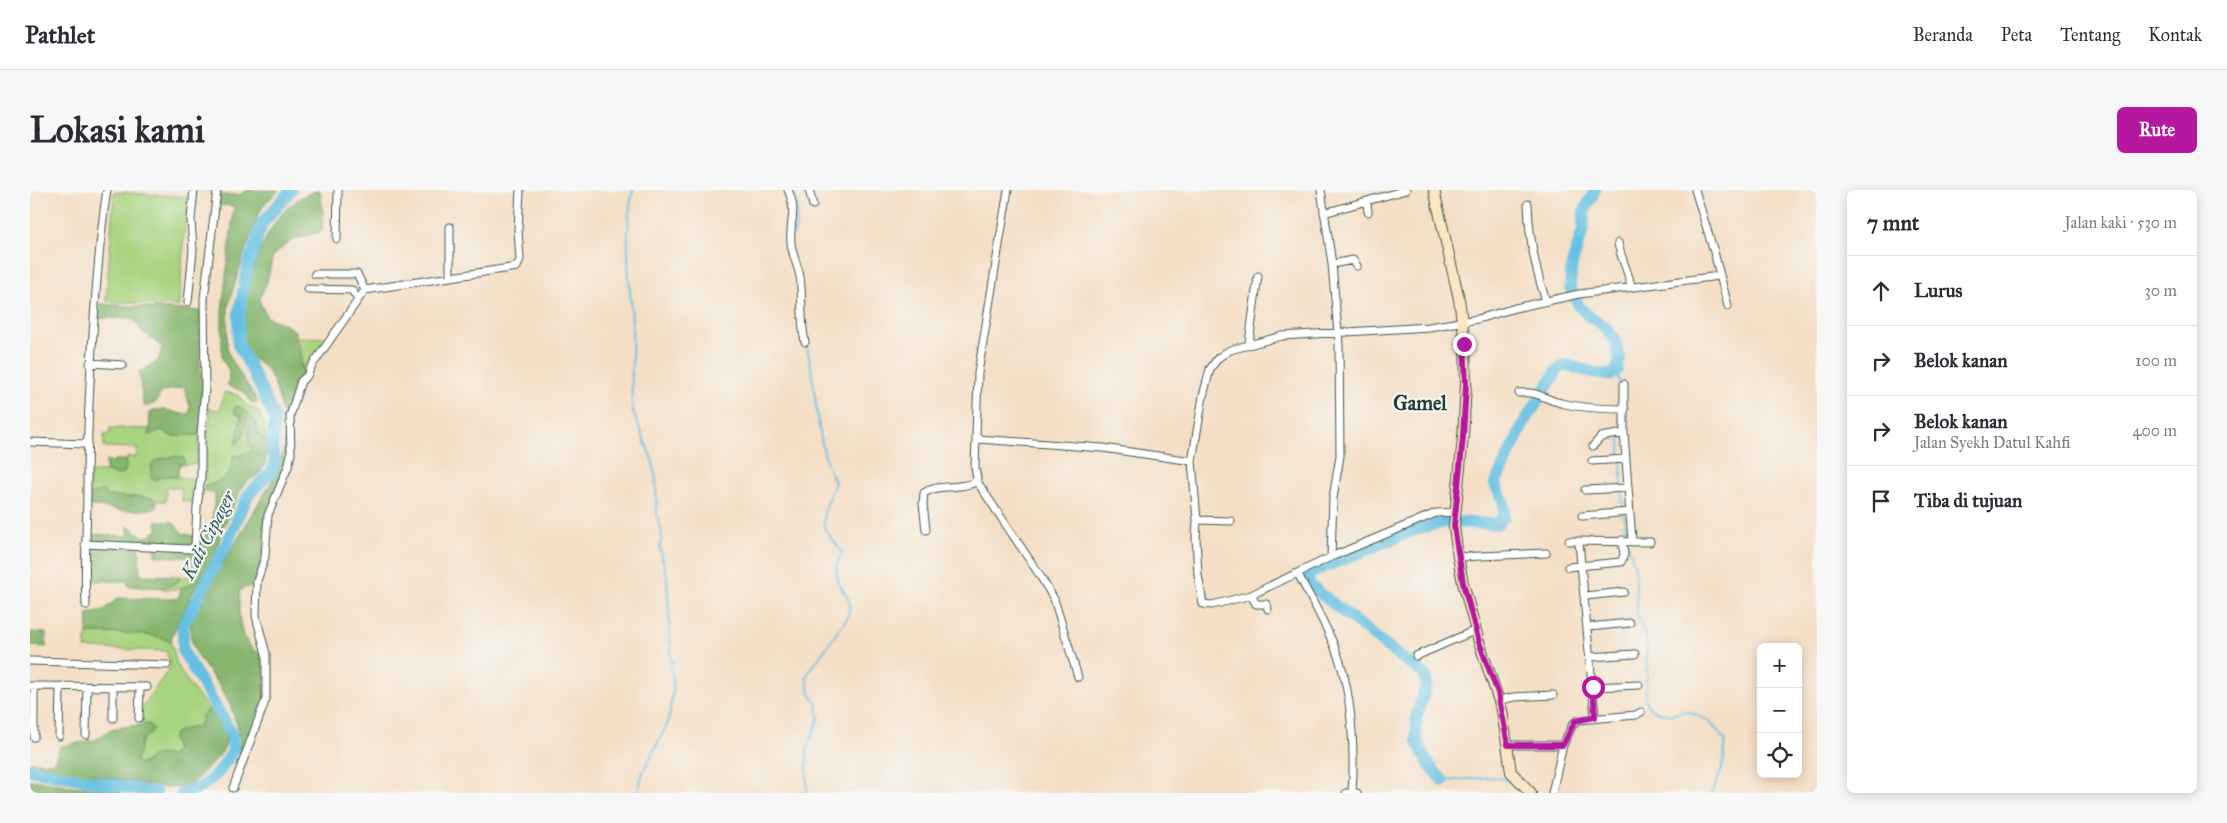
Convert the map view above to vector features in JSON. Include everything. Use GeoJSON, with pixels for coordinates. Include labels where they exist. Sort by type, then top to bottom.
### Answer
{"type":"FeatureCollection","features":[{"type":"Feature","properties":{"kind":"street"},"geometry":{"type":"LineString","coordinates":[[86,605],[86,444],[90,363],[101,227],[107,190]]}},
{"type":"Feature","properties":{"kind":"street"},"geometry":{"type":"LineString","coordinates":[[188,302],[193,250],[191,219],[194,190]]}},
{"type":"Feature","properties":{"kind":"street"},"geometry":{"type":"LineString","coordinates":[[85,544],[190,549],[195,546],[201,476],[201,434],[205,388],[204,300],[216,190]]}},
{"type":"Feature","properties":{"kind":"street"},"geometry":{"type":"LineString","coordinates":[[337,239],[338,190]]}},
{"type":"Feature","properties":{"kind":"street"},"geometry":{"type":"LineString","coordinates":[[233,788],[266,699],[266,654],[256,616],[255,592],[265,557],[268,515],[288,467],[291,454],[290,416],[305,378],[365,290],[517,267],[520,260],[518,238],[520,190]]}},
{"type":"Feature","properties":{"kind":"street"},"geometry":{"type":"LineString","coordinates":[[788,190],[794,207],[791,225],[791,244],[800,276],[802,328],[806,342]]}},
{"type":"Feature","properties":{"kind":"street"},"geometry":{"type":"LineString","coordinates":[[809,190],[813,205]]}},
{"type":"Feature","properties":{"kind":"street"},"geometry":{"type":"LineString","coordinates":[[1008,190],[978,373],[976,480],[1054,599],[1078,677]]}},
{"type":"Feature","properties":{"kind":"street"},"geometry":{"type":"LineString","coordinates":[[1321,190],[1332,264],[1338,332],[1340,456],[1333,498],[1331,557]]}},
{"type":"Feature","properties":{"kind":"street"},"geometry":{"type":"LineString","coordinates":[[1324,213],[1406,190]]}},
{"type":"Feature","properties":{"kind":"street"},"geometry":{"type":"LineString","coordinates":[[1434,190],[1462,322],[1466,384],[1454,526],[1458,557],[1476,630],[1500,700],[1512,772],[1528,792]]}},
{"type":"Feature","properties":{"kind":"street"},"geometry":{"type":"LineString","coordinates":[[1695,190],[1728,306]]}},
{"type":"Feature","properties":{"kind":"street"},"geometry":{"type":"LineString","coordinates":[[1367,202],[1368,212]]}},
{"type":"Feature","properties":{"kind":"street"},"geometry":{"type":"LineString","coordinates":[[1528,204],[1535,263],[1546,301]]}},
{"type":"Feature","properties":{"kind":"street"},"geometry":{"type":"LineString","coordinates":[[450,227],[450,277]]}},
{"type":"Feature","properties":{"kind":"street"},"geometry":{"type":"LineString","coordinates":[[1618,243],[1622,262],[1627,266],[1631,286]]}},
{"type":"Feature","properties":{"kind":"street"},"geometry":{"type":"LineString","coordinates":[[1332,264],[1353,260],[1357,266]]}},
{"type":"Feature","properties":{"kind":"street"},"geometry":{"type":"LineString","coordinates":[[314,274],[357,274],[365,290]]}},
{"type":"Feature","properties":{"kind":"street"},"geometry":{"type":"LineString","coordinates":[[1249,343],[1258,276]]}},
{"type":"Feature","properties":{"kind":"street"},"geometry":{"type":"LineString","coordinates":[[1456,513],[1436,513],[1331,557],[1252,595],[1212,605],[1202,604],[1192,461],[1203,396],[1210,369],[1218,358],[1230,350],[1249,343],[1282,336],[1406,329],[1462,322],[1579,294],[1719,276]]}},
{"type":"Feature","properties":{"kind":"street"},"geometry":{"type":"LineString","coordinates":[[308,289],[352,290],[358,300]]}},
{"type":"Feature","properties":{"kind":"street"},"geometry":{"type":"LineString","coordinates":[[90,363],[123,365]]}},
{"type":"Feature","properties":{"kind":"street"},"geometry":{"type":"LineString","coordinates":[[1568,567],[1622,561],[1624,556],[1627,541],[1625,488],[1621,459],[1621,409],[1624,384]]}},
{"type":"Feature","properties":{"kind":"street"},"geometry":{"type":"LineString","coordinates":[[1519,393],[1535,393],[1574,406],[1621,409]]}},
{"type":"Feature","properties":{"kind":"street"},"geometry":{"type":"LineString","coordinates":[[1592,446],[1600,437],[1622,434]]}},
{"type":"Feature","properties":{"kind":"street"},"geometry":{"type":"LineString","coordinates":[[977,439],[1103,448],[1192,461]]}},
{"type":"Feature","properties":{"kind":"street"},"geometry":{"type":"LineString","coordinates":[[30,442],[86,444]]}},
{"type":"Feature","properties":{"kind":"street"},"geometry":{"type":"LineString","coordinates":[[1592,461],[1621,459]]}},
{"type":"Feature","properties":{"kind":"street"},"geometry":{"type":"LineString","coordinates":[[926,530],[923,503],[924,493],[949,487],[971,485],[976,480]]}},
{"type":"Feature","properties":{"kind":"street"},"geometry":{"type":"LineString","coordinates":[[1585,490],[1625,488]]}},
{"type":"Feature","properties":{"kind":"street"},"geometry":{"type":"LineString","coordinates":[[1582,516],[1625,512]]}},
{"type":"Feature","properties":{"kind":"street"},"geometry":{"type":"LineString","coordinates":[[1197,520],[1231,521]]}},
{"type":"Feature","properties":{"kind":"street"},"geometry":{"type":"LineString","coordinates":[[1568,541],[1650,542]]}},
{"type":"Feature","properties":{"kind":"street"},"geometry":{"type":"LineString","coordinates":[[1579,542],[1583,566],[1595,717]]}},
{"type":"Feature","properties":{"kind":"street"},"geometry":{"type":"LineString","coordinates":[[1458,557],[1546,553]]}},
{"type":"Feature","properties":{"kind":"street"},"geometry":{"type":"LineString","coordinates":[[1298,574],[1322,618],[1339,657],[1348,693],[1352,792]]}},
{"type":"Feature","properties":{"kind":"street"},"geometry":{"type":"LineString","coordinates":[[1585,596],[1624,592]]}},
{"type":"Feature","properties":{"kind":"street"},"geometry":{"type":"LineString","coordinates":[[1252,595],[1256,604],[1266,604],[1268,609]]}},
{"type":"Feature","properties":{"kind":"street"},"geometry":{"type":"LineString","coordinates":[[1588,627],[1630,623]]}},
{"type":"Feature","properties":{"kind":"street"},"geometry":{"type":"LineString","coordinates":[[1416,656],[1476,630]]}},
{"type":"Feature","properties":{"kind":"street"},"geometry":{"type":"LineString","coordinates":[[1590,657],[1636,654]]}},
{"type":"Feature","properties":{"kind":"street"},"geometry":{"type":"LineString","coordinates":[[30,661],[167,664]]}},
{"type":"Feature","properties":{"kind":"street"},"geometry":{"type":"LineString","coordinates":[[1593,687],[1639,685]]}},
{"type":"Feature","properties":{"kind":"street"},"geometry":{"type":"LineString","coordinates":[[33,732],[32,686],[144,687],[139,718]]}},
{"type":"Feature","properties":{"kind":"street"},"geometry":{"type":"LineString","coordinates":[[59,736],[60,686]]}},
{"type":"Feature","properties":{"kind":"street"},"geometry":{"type":"LineString","coordinates":[[86,735],[87,687]]}},
{"type":"Feature","properties":{"kind":"street"},"geometry":{"type":"LineString","coordinates":[[113,687],[113,718]]}},
{"type":"Feature","properties":{"kind":"street"},"geometry":{"type":"LineString","coordinates":[[1500,700],[1514,697],[1553,695]]}},
{"type":"Feature","properties":{"kind":"street"},"geometry":{"type":"LineString","coordinates":[[1552,793],[1563,745],[1575,721],[1595,717],[1636,715],[1641,712]]}},
{"type":"Feature","properties":{"kind":"street"},"geometry":{"type":"LineString","coordinates":[[1508,745],[1563,745]]}},
{"type":"Feature","properties":{"kind":"street"},"geometry":{"type":"LineString","coordinates":[[1346,793],[1357,793]]}},
{"type":"Feature","properties":{"kind":"green space"},"geometry":{"type":"Polygon","coordinates":[[[247,190],[279,190],[265,203],[259,213],[228,306],[227,348],[231,359],[255,397],[257,403],[253,404],[243,391],[228,386],[229,371],[222,358],[222,311],[234,206],[219,205],[220,195],[240,195],[247,190]]]}},
{"type":"Feature","properties":{"kind":"green space"},"geometry":{"type":"Polygon","coordinates":[[[320,190],[323,212],[322,231],[291,241],[273,255],[267,282],[259,300],[267,317],[285,324],[296,332],[303,376],[289,414],[289,449],[282,473],[266,512],[263,557],[254,587],[246,587],[240,590],[239,612],[241,628],[247,642],[264,656],[265,695],[247,746],[238,753],[240,736],[232,710],[193,645],[191,634],[192,620],[197,605],[272,481],[284,449],[283,419],[275,385],[266,369],[247,353],[242,340],[242,317],[252,273],[258,255],[277,221],[289,207],[303,196],[320,190]]]}},
{"type":"Feature","properties":{"kind":"green space"},"geometry":{"type":"Polygon","coordinates":[[[114,192],[187,197],[179,306],[106,301],[114,192]]]}},
{"type":"Feature","properties":{"kind":"green space"},"geometry":{"type":"Polygon","coordinates":[[[100,304],[201,311],[199,355],[202,382],[199,435],[172,436],[161,430],[149,435],[150,413],[153,410],[190,413],[190,406],[184,387],[161,392],[155,403],[145,407],[143,405],[139,372],[158,361],[162,347],[141,330],[134,320],[129,318],[99,318],[100,304]]]}},
{"type":"Feature","properties":{"kind":"green space"},"geometry":{"type":"Polygon","coordinates":[[[299,337],[328,338],[303,376],[299,337]]]}},
{"type":"Feature","properties":{"kind":"green space"},"geometry":{"type":"Polygon","coordinates":[[[224,392],[238,395],[246,405],[257,410],[263,420],[266,439],[260,436],[255,420],[249,434],[252,451],[239,456],[226,479],[204,487],[210,414],[207,408],[220,410],[224,392]],[[242,409],[236,414],[241,416],[237,443],[241,440],[249,414],[242,409]]]}},
{"type":"Feature","properties":{"kind":"green space"},"geometry":{"type":"Polygon","coordinates":[[[239,406],[249,414],[241,440],[236,444],[241,416],[234,413],[234,408],[239,406]]]}},
{"type":"Feature","properties":{"kind":"green space"},"geometry":{"type":"Polygon","coordinates":[[[251,418],[255,420],[260,436],[266,439],[267,455],[264,465],[260,473],[245,483],[240,491],[222,530],[214,557],[193,592],[172,636],[171,643],[143,634],[87,633],[88,614],[104,610],[118,598],[175,599],[179,597],[181,588],[190,584],[201,574],[202,562],[207,551],[204,549],[197,551],[194,558],[155,556],[155,549],[194,551],[197,549],[199,538],[203,538],[212,523],[216,494],[203,490],[204,487],[226,477],[231,469],[234,454],[239,456],[252,451],[248,435],[251,418]]]}},
{"type":"Feature","properties":{"kind":"green space"},"geometry":{"type":"Polygon","coordinates":[[[110,428],[150,429],[149,434],[161,430],[172,436],[199,435],[198,464],[179,465],[181,463],[172,457],[157,460],[153,480],[165,476],[198,479],[196,502],[182,501],[181,488],[166,488],[166,501],[156,501],[138,496],[122,498],[108,496],[102,490],[90,496],[90,472],[108,472],[113,474],[126,466],[127,457],[137,457],[137,448],[104,447],[104,435],[109,434],[110,428]]]}},
{"type":"Feature","properties":{"kind":"green space"},"geometry":{"type":"Polygon","coordinates":[[[177,456],[184,458],[185,462],[179,465],[178,476],[165,476],[153,480],[151,478],[152,464],[157,460],[177,456]]]}},
{"type":"Feature","properties":{"kind":"green space"},"geometry":{"type":"Polygon","coordinates":[[[114,460],[126,460],[125,472],[118,475],[106,472],[106,461],[114,462],[114,460]]]}},
{"type":"Feature","properties":{"kind":"green space"},"geometry":{"type":"Polygon","coordinates":[[[102,490],[108,496],[153,498],[157,504],[155,509],[122,511],[89,506],[90,496],[102,490]]]}},
{"type":"Feature","properties":{"kind":"green space"},"geometry":{"type":"Polygon","coordinates":[[[156,521],[173,522],[182,533],[194,536],[192,548],[89,541],[89,534],[128,536],[128,526],[144,537],[153,535],[153,532],[157,531],[156,521]]]}},
{"type":"Feature","properties":{"kind":"green space"},"geometry":{"type":"Polygon","coordinates":[[[87,546],[139,548],[140,575],[179,576],[179,581],[168,586],[154,588],[128,586],[128,581],[93,581],[92,568],[98,568],[99,562],[87,560],[87,546]]]}},
{"type":"Feature","properties":{"kind":"green space"},"geometry":{"type":"Polygon","coordinates":[[[200,549],[207,550],[202,561],[201,573],[194,582],[183,588],[170,590],[159,587],[179,581],[179,576],[190,577],[194,555],[200,549]]]}},
{"type":"Feature","properties":{"kind":"green space"},"geometry":{"type":"Polygon","coordinates":[[[30,632],[46,633],[46,647],[30,646],[30,632]]]}},
{"type":"Feature","properties":{"kind":"green space"},"geometry":{"type":"Polygon","coordinates":[[[87,633],[156,636],[170,643],[182,674],[209,709],[205,712],[199,726],[177,732],[173,739],[176,751],[172,756],[158,754],[140,764],[136,760],[142,740],[150,734],[149,724],[143,725],[141,709],[171,666],[166,651],[85,648],[87,633]]]}},
{"type":"Feature","properties":{"kind":"green space"},"geometry":{"type":"Polygon","coordinates":[[[209,709],[227,735],[225,746],[220,755],[195,781],[186,787],[163,787],[97,776],[30,768],[30,762],[54,763],[60,746],[95,740],[110,730],[121,727],[149,724],[153,728],[150,734],[142,740],[136,760],[137,763],[143,764],[158,754],[172,756],[176,751],[173,740],[174,734],[199,726],[203,715],[209,709]]]}},
{"type":"Feature","properties":{"kind":"green space"},"geometry":{"type":"Polygon","coordinates":[[[30,780],[121,793],[30,793],[30,780]]]}},
{"type":"Feature","properties":{"kind":"waterway","name":"Kali Cipager"},"geometry":{"type":"LineString","coordinates":[[181,793],[201,787],[219,772],[233,751],[232,734],[183,651],[183,626],[228,541],[248,495],[273,470],[275,459],[272,447],[275,419],[238,345],[239,313],[248,266],[262,224],[291,190]]}},
{"type":"Feature","properties":{"kind":"waterway"},"geometry":{"type":"LineString","coordinates":[[633,190],[628,223],[632,324],[632,404],[633,412],[653,462],[656,482],[657,516],[662,533],[660,548],[667,577],[673,690],[668,723],[643,772],[637,793]]}},
{"type":"Feature","properties":{"kind":"waterway"},"geometry":{"type":"LineString","coordinates":[[791,190],[795,195],[798,205],[794,235]]}},
{"type":"Feature","properties":{"kind":"waterway"},"geometry":{"type":"LineString","coordinates":[[1443,781],[1430,766],[1416,739],[1417,715],[1427,683],[1424,674],[1306,582],[1310,574],[1324,567],[1420,528],[1447,522],[1497,524],[1504,516],[1504,503],[1495,484],[1524,423],[1558,369],[1566,365],[1599,374],[1611,375],[1617,370],[1620,358],[1614,338],[1603,325],[1587,315],[1579,306],[1570,287],[1572,264],[1583,230],[1584,212],[1595,190]]}},
{"type":"Feature","properties":{"kind":"waterway"},"geometry":{"type":"LineString","coordinates":[[806,343],[823,450],[835,482],[824,513],[824,528],[842,552],[836,566],[838,581],[850,603],[848,617],[806,676],[810,694],[816,702],[819,718],[807,750],[807,793]]}},
{"type":"Feature","properties":{"kind":"waterway"},"geometry":{"type":"LineString","coordinates":[[1617,370],[1621,389],[1620,458]]}},
{"type":"Feature","properties":{"kind":"waterway"},"geometry":{"type":"LineString","coordinates":[[1621,462],[1622,485]]}},
{"type":"Feature","properties":{"kind":"waterway"},"geometry":{"type":"LineString","coordinates":[[1622,490],[1623,510]]}},
{"type":"Feature","properties":{"kind":"waterway"},"geometry":{"type":"LineString","coordinates":[[1624,515],[1626,540]]}},
{"type":"Feature","properties":{"kind":"waterway"},"geometry":{"type":"LineString","coordinates":[[1628,544],[1635,566],[1637,613],[1646,638],[1647,675],[1645,699],[1650,709],[1668,715],[1688,711],[1709,721],[1726,741],[1722,769],[1712,793]]}},
{"type":"Feature","properties":{"kind":"waterway","name":"Kali Cipager"},"geometry":{"type":"LineString","coordinates":[[30,770],[156,793]]}},
{"type":"Feature","properties":{"kind":"waterway"},"geometry":{"type":"LineString","coordinates":[[1443,781],[1494,777],[1515,782]]}},
{"type":"Feature","properties":{"kind":"district","name":"Gamel"},"geometry":{"type":"Point","coordinates":[1420,403]}},
{"type":"Feature","properties":{"kind":"route"},"geometry":{"type":"LineString","coordinates":[[1464,344],[1466,384],[1454,526],[1463,583],[1479,642],[1498,693],[1508,745],[1563,745],[1575,721],[1595,717],[1593,687]]}}]}
